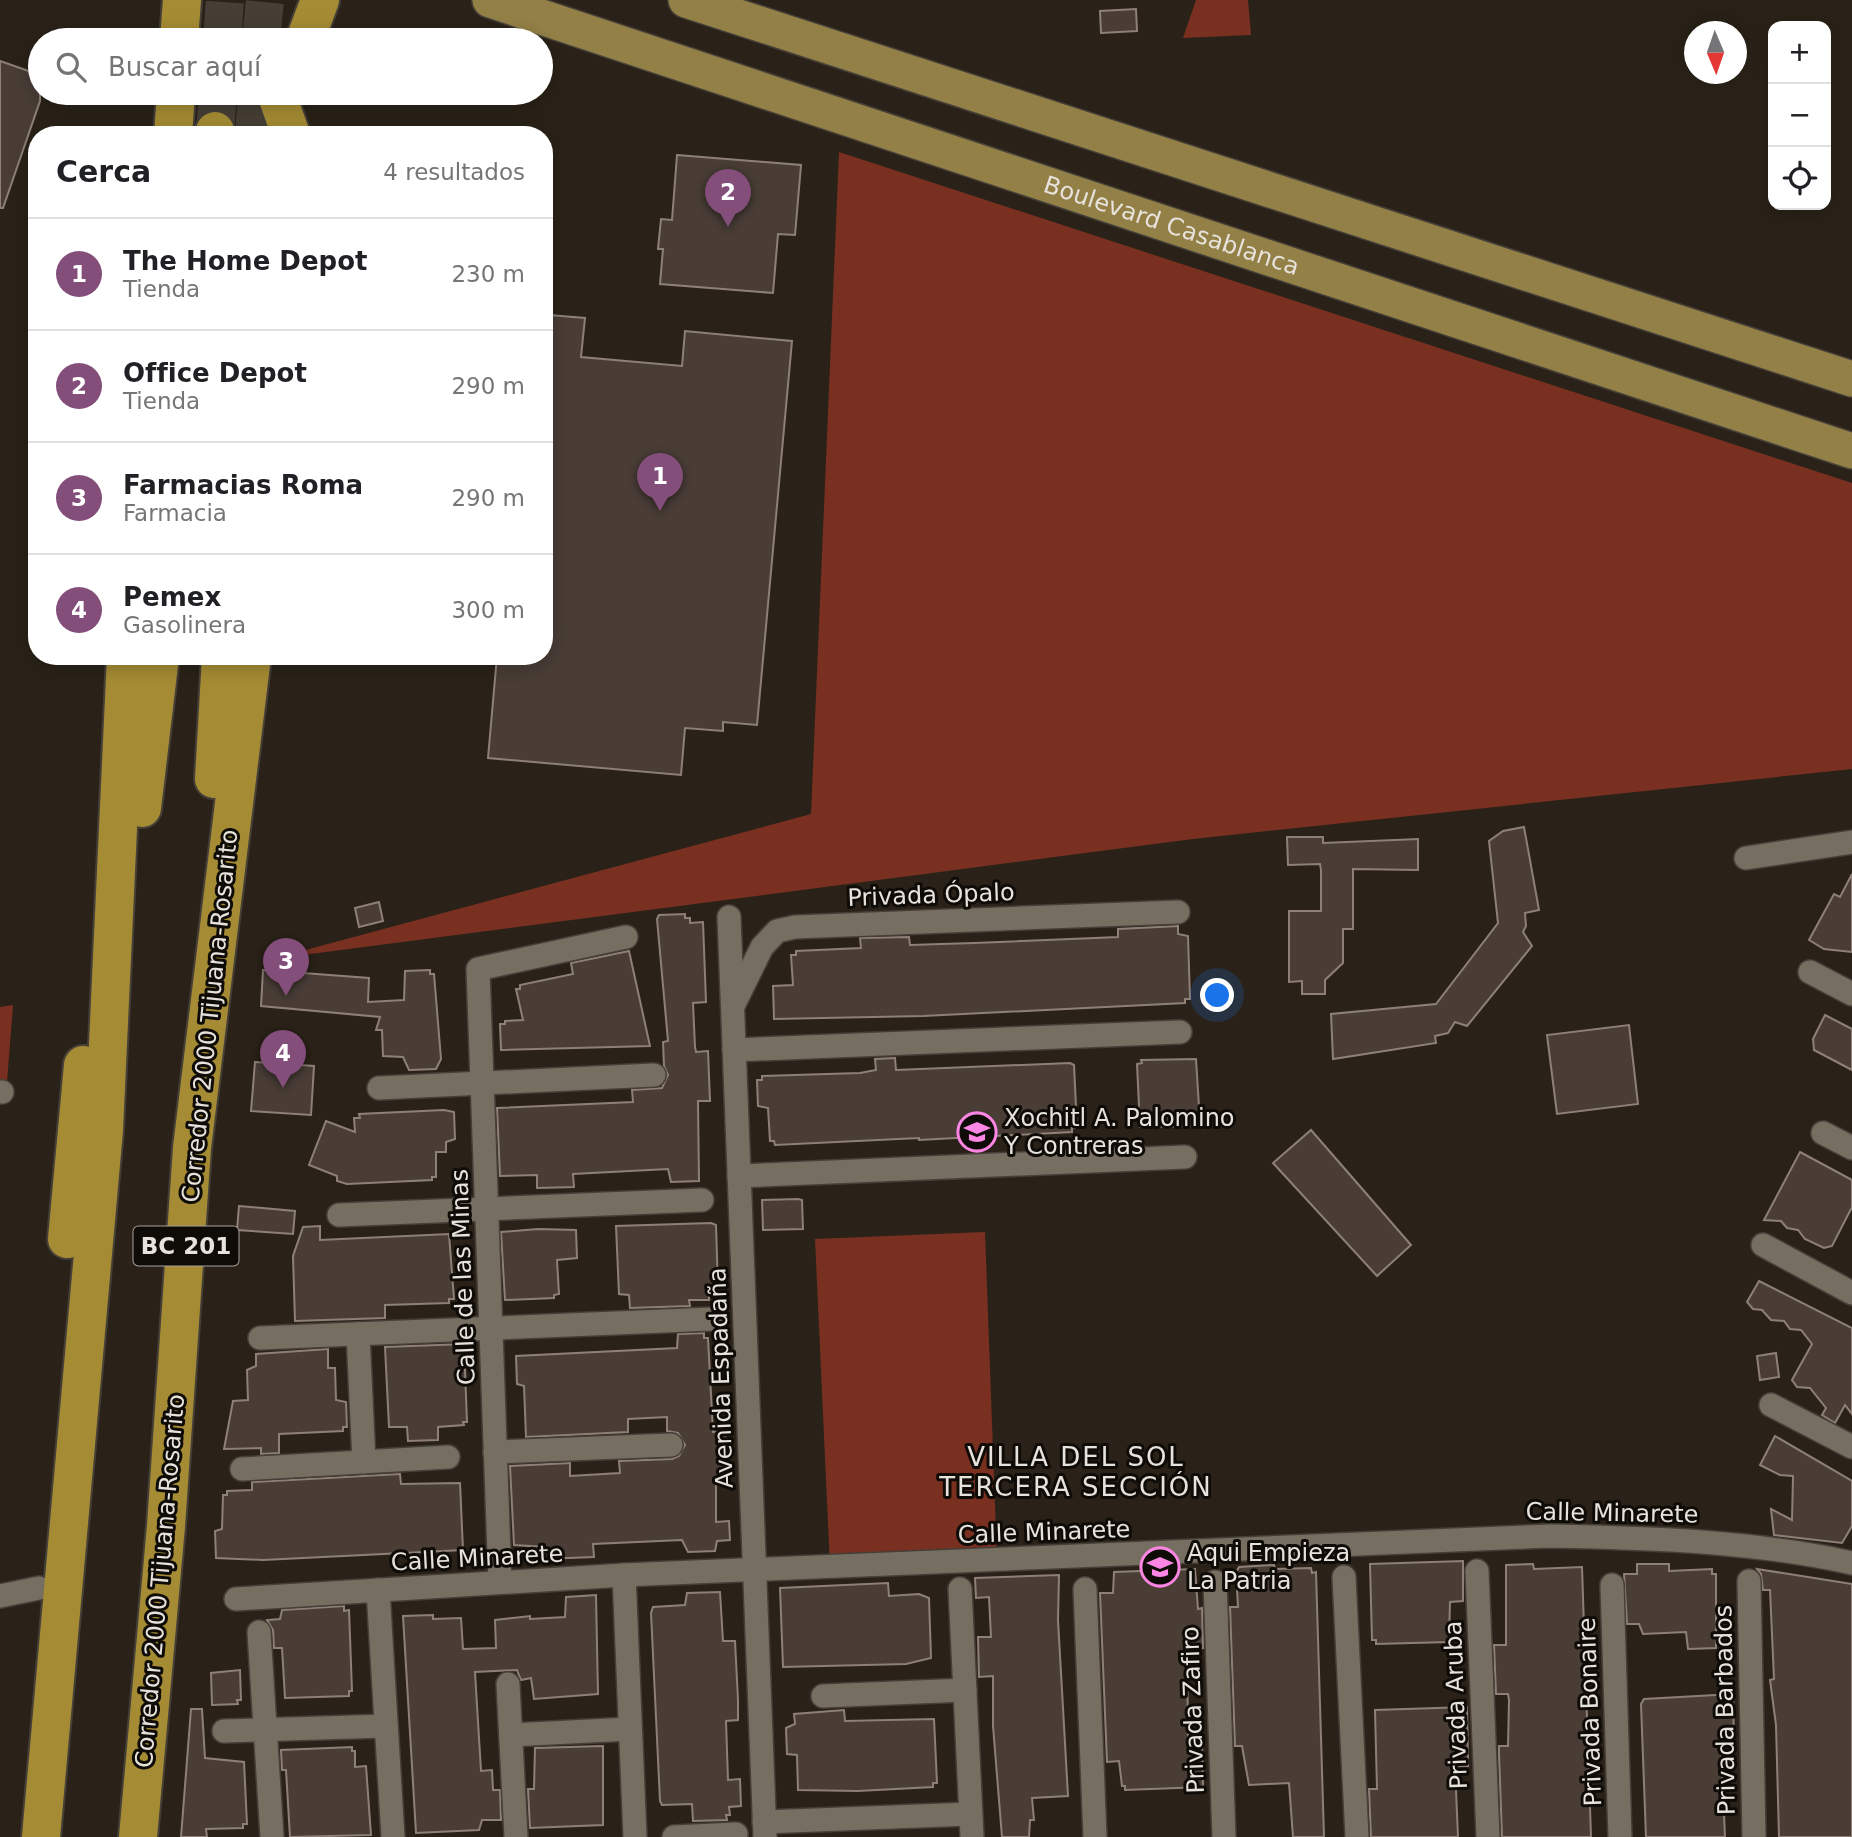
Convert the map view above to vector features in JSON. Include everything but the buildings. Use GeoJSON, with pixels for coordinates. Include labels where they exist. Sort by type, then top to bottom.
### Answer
{"type":"FeatureCollection","features":[{"type":"Feature","properties":{"kind":"highway"},"geometry":{"type":"LineString","coordinates":[[180,28],[182,0]]}},
{"type":"Feature","properties":{"kind":"highway"},"geometry":{"type":"LineString","coordinates":[[304,28],[305,0]]}},
{"type":"Feature","properties":{"kind":"highway"},"geometry":{"type":"LineString","coordinates":[[308,28],[320,0]]}},
{"type":"Feature","properties":{"kind":"highway"},"geometry":{"type":"LineString","coordinates":[[283,105],[289,126]]}},
{"type":"Feature","properties":{"kind":"highway"},"geometry":{"type":"LineString","coordinates":[[293,126],[295,105]]}},
{"type":"Feature","properties":{"kind":"highway"},"geometry":{"type":"LineString","coordinates":[[41,1837],[104,1130],[159,665]]}},
{"type":"Feature","properties":{"kind":"highway"},"geometry":{"type":"LineString","coordinates":[[192,1148],[220,665]]}},
{"type":"Feature","properties":{"kind":"highway","name":"Corredor 2000 Tijuana-Rosarito"},"geometry":{"type":"LineString","coordinates":[[138,1837],[156,1635],[192,1148],[251,665]]}},
{"type":"Feature","properties":{"kind":"highway"},"geometry":{"type":"LineString","coordinates":[[104,1130],[125,667]]}},
{"type":"Feature","properties":{"kind":"highway"},"geometry":{"type":"LineString","coordinates":[[16,1837],[40,1588],[75,1149],[125,667]]}},
{"type":"Feature","properties":{"kind":"highway"},"geometry":{"type":"LineString","coordinates":[[156,1635],[183,1562],[190,1531],[205,1368],[248,702]]}},
{"type":"Feature","properties":{"kind":"highway"},"geometry":{"type":"LineString","coordinates":[[143,1774],[153,1837]]}},
{"type":"Feature","properties":{"kind":"main road","name":"Boulevard Casablanca"},"geometry":{"type":"LineString","coordinates":[[489,0],[1852,451]]}},
{"type":"Feature","properties":{"kind":"main road"},"geometry":{"type":"LineString","coordinates":[[685,0],[1852,379]]}},
{"type":"Feature","properties":{"kind":"street"},"geometry":{"type":"LineString","coordinates":[[1746,858],[1852,842]]}},
{"type":"Feature","properties":{"kind":"street","name":"Privada Ópalo"},"geometry":{"type":"LineString","coordinates":[[732,1009],[762,947],[777,931],[795,927],[1178,912]]}},
{"type":"Feature","properties":{"kind":"street","name":"Avenida Espadaña"},"geometry":{"type":"LineString","coordinates":[[729,916],[765,1830]]}},
{"type":"Feature","properties":{"kind":"street","name":"Calle de las Minas"},"geometry":{"type":"LineString","coordinates":[[500,1582],[478,969],[626,937]]}},
{"type":"Feature","properties":{"kind":"street"},"geometry":{"type":"LineString","coordinates":[[1810,972],[1852,994]]}},
{"type":"Feature","properties":{"kind":"street"},"geometry":{"type":"LineString","coordinates":[[734,1050],[1180,1032]]}},
{"type":"Feature","properties":{"kind":"street"},"geometry":{"type":"LineString","coordinates":[[379,1088],[654,1074]]}},
{"type":"Feature","properties":{"kind":"street"},"geometry":{"type":"LineString","coordinates":[[1823,1133],[1852,1148]]}},
{"type":"Feature","properties":{"kind":"street"},"geometry":{"type":"LineString","coordinates":[[739,1176],[1185,1157]]}},
{"type":"Feature","properties":{"kind":"street"},"geometry":{"type":"LineString","coordinates":[[339,1215],[702,1200]]}},
{"type":"Feature","properties":{"kind":"street"},"geometry":{"type":"LineString","coordinates":[[1763,1245],[1852,1293]]}},
{"type":"Feature","properties":{"kind":"street"},"geometry":{"type":"LineString","coordinates":[[260,1338],[712,1319]]}},
{"type":"Feature","properties":{"kind":"street"},"geometry":{"type":"LineString","coordinates":[[358,1334],[364,1462]]}},
{"type":"Feature","properties":{"kind":"street"},"geometry":{"type":"LineString","coordinates":[[1771,1405],[1852,1447]]}},
{"type":"Feature","properties":{"kind":"street"},"geometry":{"type":"LineString","coordinates":[[495,1452],[671,1445]]}},
{"type":"Feature","properties":{"kind":"street"},"geometry":{"type":"LineString","coordinates":[[242,1469],[448,1457]]}},
{"type":"Feature","properties":{"kind":"street","name":"Calle Minarete"},"geometry":{"type":"LineString","coordinates":[[236,1599],[624,1576],[1549,1536],[1664,1538],[1742,1544],[1852,1563]]}},
{"type":"Feature","properties":{"kind":"street","name":"Privada Aruba"},"geometry":{"type":"LineString","coordinates":[[1477,1571],[1488,1837]]}},
{"type":"Feature","properties":{"kind":"street"},"geometry":{"type":"LineString","coordinates":[[624,1576],[635,1837]]}},
{"type":"Feature","properties":{"kind":"street"},"geometry":{"type":"LineString","coordinates":[[1344,1577],[1357,1837]]}},
{"type":"Feature","properties":{"kind":"street","name":"Privada Barbados"},"geometry":{"type":"LineString","coordinates":[[1749,1581],[1754,1837]]}},
{"type":"Feature","properties":{"kind":"street","name":"Privada Zafiro"},"geometry":{"type":"LineString","coordinates":[[1215,1582],[1224,1837]]}},
{"type":"Feature","properties":{"kind":"street","name":"Privada Bonaire"},"geometry":{"type":"LineString","coordinates":[[1612,1585],[1620,1837]]}},
{"type":"Feature","properties":{"kind":"street"},"geometry":{"type":"LineString","coordinates":[[0,1597],[40,1588]]}},
{"type":"Feature","properties":{"kind":"street"},"geometry":{"type":"LineString","coordinates":[[765,1830],[971,1826],[960,1589]]}},
{"type":"Feature","properties":{"kind":"street"},"geometry":{"type":"LineString","coordinates":[[1085,1589],[1095,1837]]}},
{"type":"Feature","properties":{"kind":"street"},"geometry":{"type":"LineString","coordinates":[[378,1590],[393,1837]]}},
{"type":"Feature","properties":{"kind":"street"},"geometry":{"type":"LineString","coordinates":[[259,1632],[272,1837]]}},
{"type":"Feature","properties":{"kind":"street"},"geometry":{"type":"LineString","coordinates":[[508,1684],[516,1837]]}},
{"type":"Feature","properties":{"kind":"street"},"geometry":{"type":"LineString","coordinates":[[823,1696],[965,1690]]}},
{"type":"Feature","properties":{"kind":"street"},"geometry":{"type":"LineString","coordinates":[[224,1731],[386,1726]]}},
{"type":"Feature","properties":{"kind":"street"},"geometry":{"type":"LineString","coordinates":[[511,1735],[630,1729]]}},
{"type":"Feature","properties":{"kind":"street"},"geometry":{"type":"LineString","coordinates":[[674,1837],[736,1834]]}},
{"type":"Feature","properties":{"kind":"shaded area"},"geometry":{"type":"Polygon","coordinates":[[[1196,0],[1248,0],[1251,35],[1183,38],[1196,0]]]}},
{"type":"Feature","properties":{"kind":"shaded area"},"geometry":{"type":"Polygon","coordinates":[[[839,152],[1852,483],[1852,769],[1193,839],[272,959],[811,814],[839,152]]]}},
{"type":"Feature","properties":{"kind":"shaded area"},"geometry":{"type":"Polygon","coordinates":[[[13,1005],[7,1082],[0,1083],[0,1007],[13,1005]]]}},
{"type":"Feature","properties":{"kind":"shaded area"},"geometry":{"type":"Polygon","coordinates":[[[985,1232],[997,1560],[830,1567],[815,1239],[985,1232]]]}},
{"type":"Feature","properties":{"kind":"tunnel"},"geometry":{"type":"LineString","coordinates":[[223,28],[225,0]]}},
{"type":"Feature","properties":{"kind":"tunnel"},"geometry":{"type":"LineString","coordinates":[[262,28],[265,0]]}},
{"type":"Feature","properties":{"kind":"tunnel"},"geometry":{"type":"LineString","coordinates":[[215,126],[217,105]]}},
{"type":"Feature","properties":{"kind":"tunnel"},"geometry":{"type":"LineString","coordinates":[[255,126],[256,105]]}},
{"type":"Feature","properties":{"kind":"place","name":"Office Depot"},"geometry":{"type":"Point","coordinates":[728,227]}},
{"type":"Feature","properties":{"kind":"place","name":"The Home Depot"},"geometry":{"type":"Point","coordinates":[660,511]}},
{"type":"Feature","properties":{"kind":"place","name":"Farmacias Roma"},"geometry":{"type":"Point","coordinates":[286,996]}},
{"type":"Feature","properties":{"kind":"place","name":"Pemex"},"geometry":{"type":"Point","coordinates":[283,1088]}},
{"type":"Feature","properties":{"kind":"place","name":"Xochitl A. Palomino Y Contreras"},"geometry":{"type":"Point","coordinates":[977,1132]}},
{"type":"Feature","properties":{"kind":"place","name":"Aqui Empieza La Patria"},"geometry":{"type":"Point","coordinates":[1160,1567]}},
{"type":"Feature","properties":{"kind":"district","name":"VILLA DEL SOL TERCERA SECCIÓN"},"geometry":{"type":"Point","coordinates":[1076,1472]}}]}
